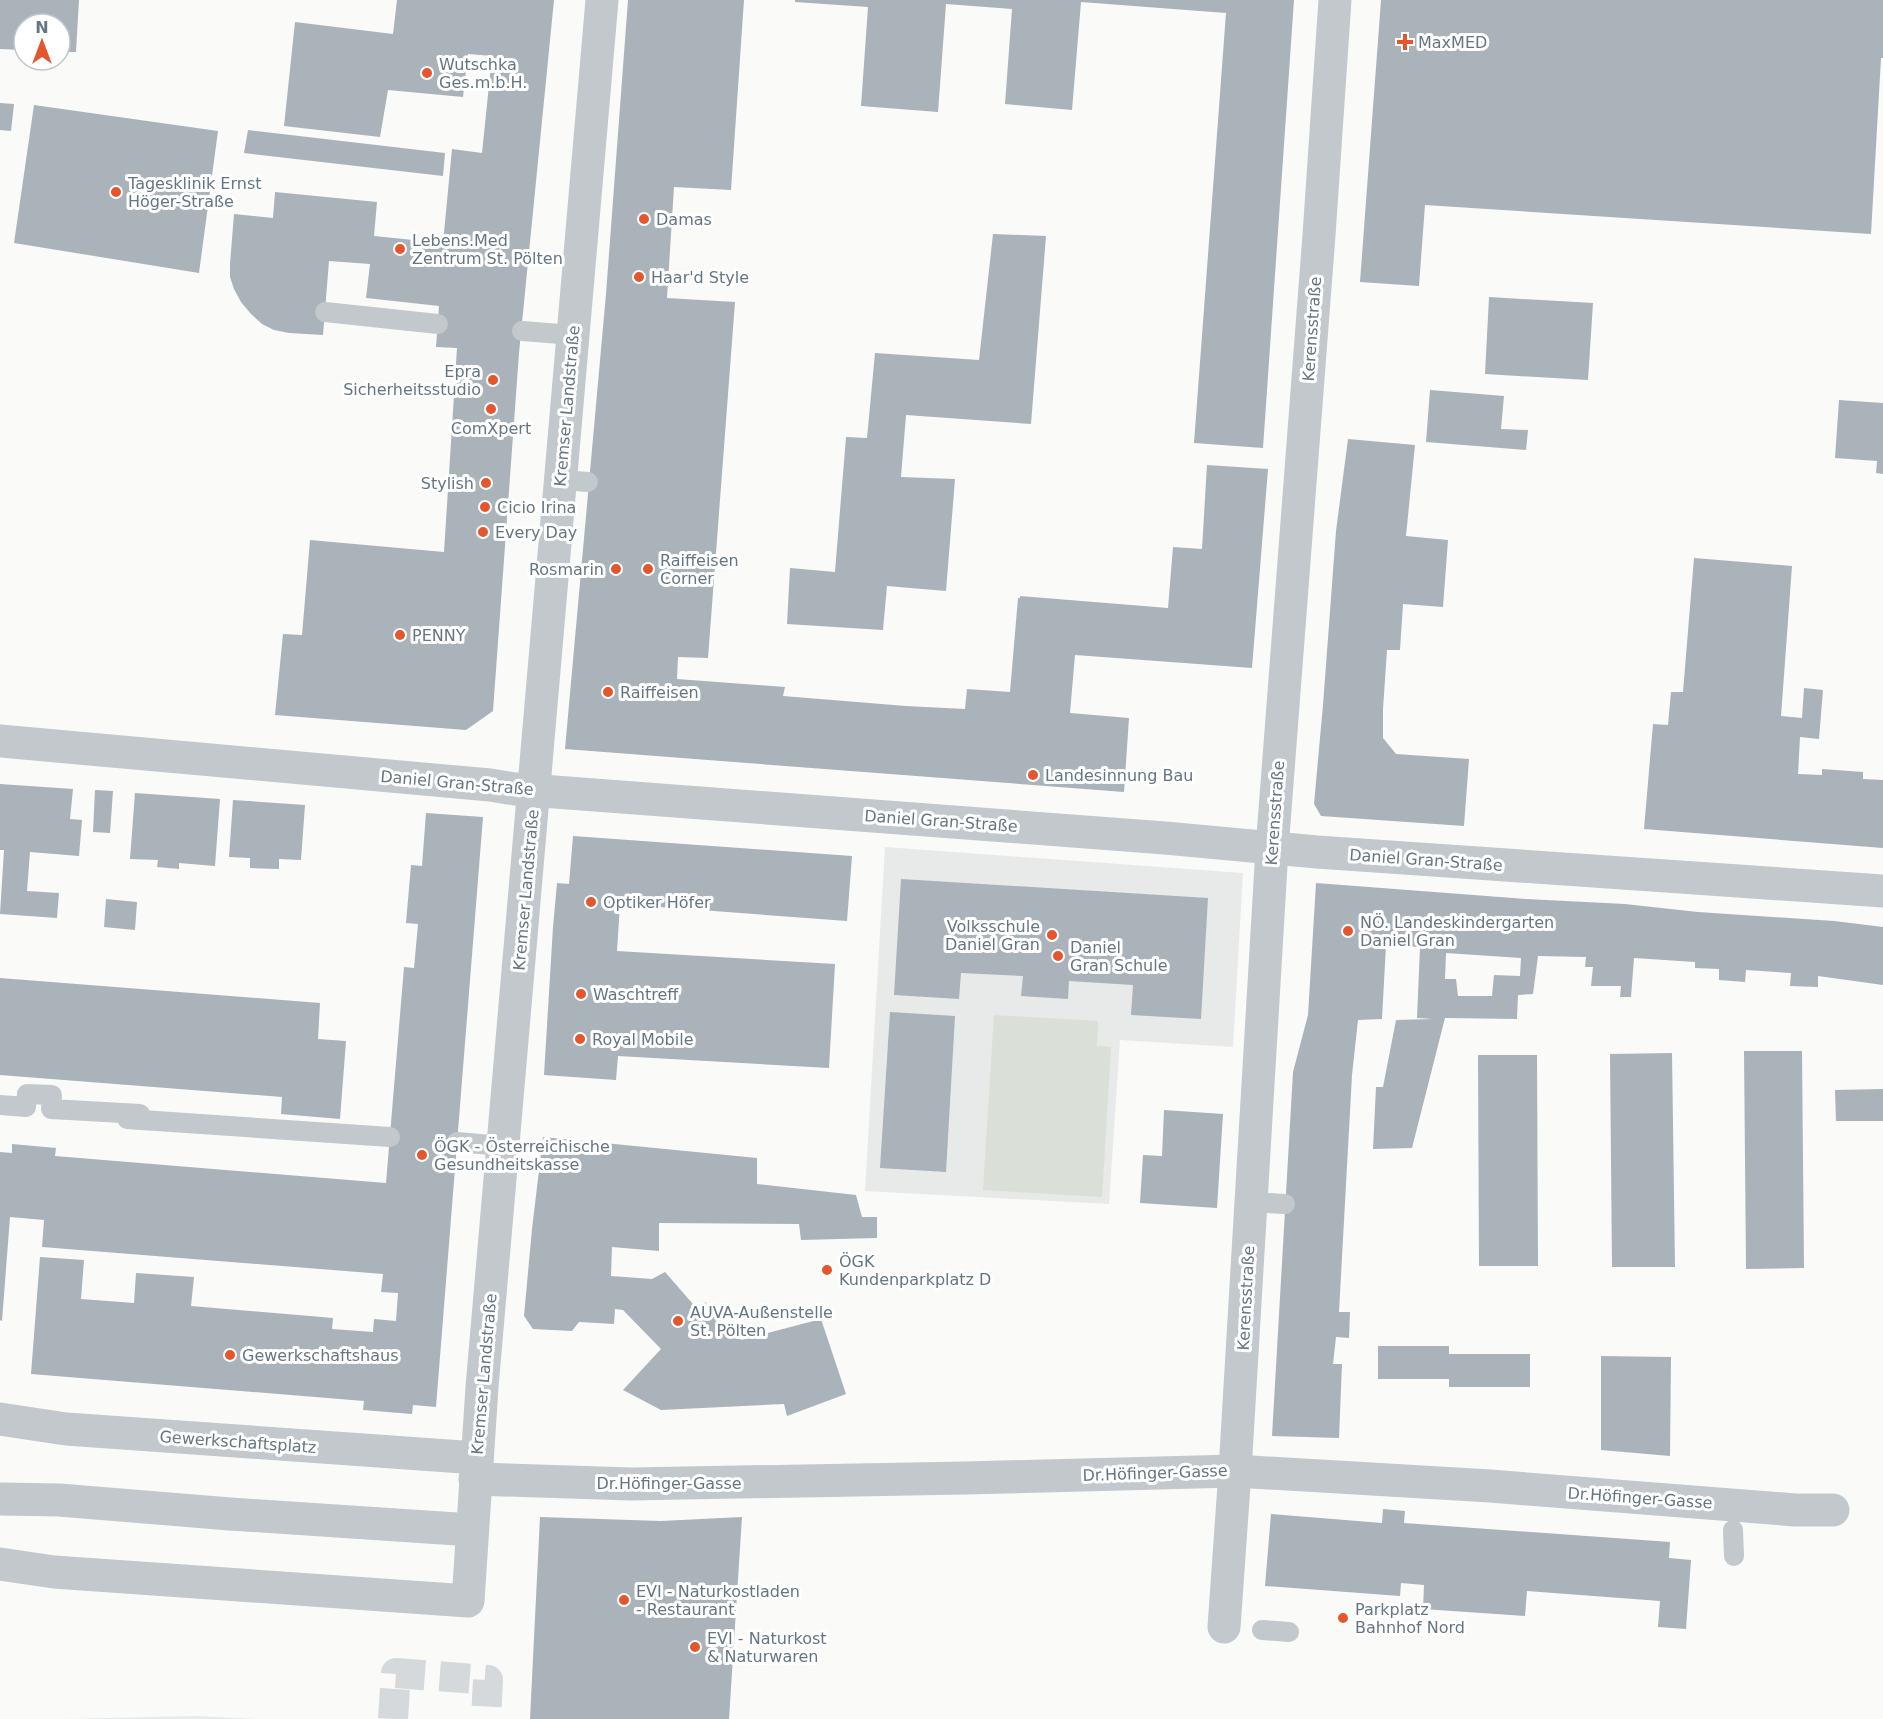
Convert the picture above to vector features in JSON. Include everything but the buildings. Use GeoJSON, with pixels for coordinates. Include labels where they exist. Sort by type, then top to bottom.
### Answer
{"type":"FeatureCollection","features":[{"type":"Feature","properties":{"kind":"street","name":"Kremser Landstraße"},"geometry":{"type":"LineString","coordinates":[[0,1564],[54,1572],[468,1601],[476,1468],[535,790],[574,481],[573,335],[602,0]]}},
{"type":"Feature","properties":{"kind":"street","name":"Kerensstraße"},"geometry":{"type":"LineString","coordinates":[[1224,1627],[1272,849],[1335,0]]}},
{"type":"Feature","properties":{"kind":"street","name":"Daniel Gran-Straße"},"geometry":{"type":"LineString","coordinates":[[0,741],[535,790],[1165,838],[1272,849],[1883,891]]}},
{"type":"Feature","properties":{"kind":"street","name":"Gewerkschaftsplatz"},"geometry":{"type":"LineString","coordinates":[[0,1419],[66,1429],[279,1445],[476,1468]]}},
{"type":"Feature","properties":{"kind":"street","name":"Dr.Höfinger-Gasse"},"geometry":{"type":"LineString","coordinates":[[476,1468],[631,1484],[1235,1471],[1490,1486],[1795,1510],[1833,1510]]}},
{"type":"Feature","properties":{"kind":"street"},"geometry":{"type":"LineString","coordinates":[[0,1499],[58,1500],[472,1530]]}},
{"type":"Feature","properties":{"kind":"lane"},"geometry":{"type":"LineString","coordinates":[[325,312],[438,324]]}},
{"type":"Feature","properties":{"kind":"lane"},"geometry":{"type":"LineString","coordinates":[[522,331],[573,335]]}},
{"type":"Feature","properties":{"kind":"lane"},"geometry":{"type":"LineString","coordinates":[[0,1105],[26,1107],[27,1094],[52,1095],[51,1108],[390,1137]]}},
{"type":"Feature","properties":{"kind":"lane"},"geometry":{"type":"LineString","coordinates":[[127,1119],[218,1122]]}},
{"type":"Feature","properties":{"kind":"lane"},"geometry":{"type":"LineString","coordinates":[[457,1142],[504,1146]]}},
{"type":"Feature","properties":{"kind":"lane"},"geometry":{"type":"LineString","coordinates":[[1251,1202],[1285,1204]]}},
{"type":"Feature","properties":{"kind":"lane"},"geometry":{"type":"LineString","coordinates":[[1733,1530],[1734,1556]]}},
{"type":"Feature","properties":{"kind":"lane"},"geometry":{"type":"LineString","coordinates":[[1262,1630],[1289,1632]]}},
{"type":"Feature","properties":{"kind":"shaded area","name":"Daniel Gran Schule"},"geometry":{"type":"Polygon","coordinates":[[[885,847],[1243,873],[1233,1047],[1120,1040],[1109,1204],[865,1191],[885,847]]]}},
{"type":"Feature","properties":{"kind":"shaded area"},"geometry":{"type":"Polygon","coordinates":[[[994,1015],[1098,1021],[1097,1046],[1111,1047],[1102,1197],[983,1190],[994,1015]]]}},
{"type":"Feature","properties":{"kind":"shaded area"},"geometry":{"type":"Polygon","coordinates":[[[196,1716],[258,1719],[62,1719],[196,1716]]]}},
{"type":"Feature","properties":{"kind":"tunnel"},"geometry":{"type":"LineString","coordinates":[[393,1719],[396,1673],[488,1680],[486,1719]]}},
{"type":"Feature","properties":{"kind":"place","name":"MaxMED"},"geometry":{"type":"Point","coordinates":[1405,42]}},
{"type":"Feature","properties":{"kind":"place","name":"Wutschka Ges.m.b.H."},"geometry":{"type":"Point","coordinates":[427,73]}},
{"type":"Feature","properties":{"kind":"place","name":"Tagesklinik Ernst Höger-Straße"},"geometry":{"type":"Point","coordinates":[116,192]}},
{"type":"Feature","properties":{"kind":"place","name":"Damas"},"geometry":{"type":"Point","coordinates":[644,219]}},
{"type":"Feature","properties":{"kind":"place","name":"Lebens.Med Zentrum St. Pölten"},"geometry":{"type":"Point","coordinates":[400,249]}},
{"type":"Feature","properties":{"kind":"place","name":"Haar'd Style"},"geometry":{"type":"Point","coordinates":[639,277]}},
{"type":"Feature","properties":{"kind":"place","name":"Epra Sicherheitsstudio"},"geometry":{"type":"Point","coordinates":[493,380]}},
{"type":"Feature","properties":{"kind":"place","name":"ComXpert"},"geometry":{"type":"Point","coordinates":[491,409]}},
{"type":"Feature","properties":{"kind":"place","name":"Stylish"},"geometry":{"type":"Point","coordinates":[486,483]}},
{"type":"Feature","properties":{"kind":"place","name":"Cicio Irina"},"geometry":{"type":"Point","coordinates":[485,507]}},
{"type":"Feature","properties":{"kind":"place","name":"Every Day"},"geometry":{"type":"Point","coordinates":[483,532]}},
{"type":"Feature","properties":{"kind":"place","name":"Rosmarin"},"geometry":{"type":"Point","coordinates":[616,569]}},
{"type":"Feature","properties":{"kind":"place","name":"Raiffeisen Corner"},"geometry":{"type":"Point","coordinates":[648,569]}},
{"type":"Feature","properties":{"kind":"place","name":"PENNY"},"geometry":{"type":"Point","coordinates":[400,635]}},
{"type":"Feature","properties":{"kind":"place","name":"Raiffeisen"},"geometry":{"type":"Point","coordinates":[608,692]}},
{"type":"Feature","properties":{"kind":"place","name":"Landesinnung Bau"},"geometry":{"type":"Point","coordinates":[1033,775]}},
{"type":"Feature","properties":{"kind":"place","name":"Optiker Höfer"},"geometry":{"type":"Point","coordinates":[591,902]}},
{"type":"Feature","properties":{"kind":"place","name":"NÖ. Landeskindergarten Daniel Gran"},"geometry":{"type":"Point","coordinates":[1348,931]}},
{"type":"Feature","properties":{"kind":"place","name":"Volksschule Daniel Gran"},"geometry":{"type":"Point","coordinates":[1052,935]}},
{"type":"Feature","properties":{"kind":"place","name":"Daniel Gran Schule"},"geometry":{"type":"Point","coordinates":[1058,956]}},
{"type":"Feature","properties":{"kind":"place","name":"Waschtreff"},"geometry":{"type":"Point","coordinates":[581,994]}},
{"type":"Feature","properties":{"kind":"place","name":"Royal Mobile"},"geometry":{"type":"Point","coordinates":[580,1039]}},
{"type":"Feature","properties":{"kind":"place","name":"ÖGK - Österreichische Gesundheitskasse"},"geometry":{"type":"Point","coordinates":[422,1155]}},
{"type":"Feature","properties":{"kind":"place","name":"ÖGK Kundenparkplatz D"},"geometry":{"type":"Point","coordinates":[827,1270]}},
{"type":"Feature","properties":{"kind":"place","name":"AUVA-Außenstelle St. Pölten"},"geometry":{"type":"Point","coordinates":[678,1321]}},
{"type":"Feature","properties":{"kind":"place","name":"Gewerkschaftshaus"},"geometry":{"type":"Point","coordinates":[230,1355]}},
{"type":"Feature","properties":{"kind":"place","name":"EVI - Naturkostladen - Restaurant"},"geometry":{"type":"Point","coordinates":[624,1600]}},
{"type":"Feature","properties":{"kind":"place","name":"Parkplatz Bahnhof Nord"},"geometry":{"type":"Point","coordinates":[1343,1618]}},
{"type":"Feature","properties":{"kind":"place","name":"EVI - Naturkost & Naturwaren"},"geometry":{"type":"Point","coordinates":[695,1647]}}]}
